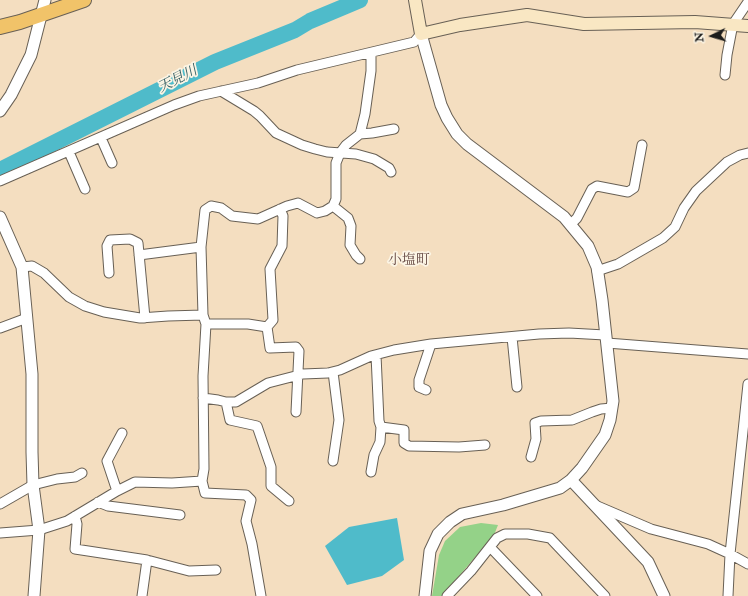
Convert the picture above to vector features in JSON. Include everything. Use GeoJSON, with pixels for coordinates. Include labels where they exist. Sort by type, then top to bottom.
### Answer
{"type":"FeatureCollection","features":[{"type":"Feature","properties":{"kind":"highway"},"geometry":{"type":"LineString","coordinates":[[0,27],[84,0]]}},
{"type":"Feature","properties":{"kind":"main road"},"geometry":{"type":"LineString","coordinates":[[415,2],[421,34],[460,25],[527,15],[584,24],[695,22],[748,26]]}},
{"type":"Feature","properties":{"kind":"street"},"geometry":{"type":"LineString","coordinates":[[0,111],[11,94],[31,55],[45,0]]}},
{"type":"Feature","properties":{"kind":"street"},"geometry":{"type":"LineString","coordinates":[[725,75],[733,24],[748,2]]}},
{"type":"Feature","properties":{"kind":"street"},"geometry":{"type":"LineString","coordinates":[[0,181],[198,96],[258,83],[297,70],[414,42],[421,34]]}},
{"type":"Feature","properties":{"kind":"street"},"geometry":{"type":"LineString","coordinates":[[421,34],[441,105],[457,134],[467,144],[564,217],[588,246],[597,271],[602,300],[613,401],[610,420],[605,435],[571,480],[560,488],[503,505],[462,514],[450,522],[438,534],[430,551],[425,596]]}},
{"type":"Feature","properties":{"kind":"street"},"geometry":{"type":"LineString","coordinates":[[261,596],[252,544],[246,521],[251,500],[246,495],[205,493],[202,481],[204,469],[204,320],[201,247],[205,210],[210,206],[221,208],[232,216],[258,219],[298,203],[317,213],[325,211],[333,206],[336,199],[336,163],[340,153],[346,145],[360,134],[365,114],[371,71],[371,53]]}},
{"type":"Feature","properties":{"kind":"street"},"geometry":{"type":"LineString","coordinates":[[221,91],[254,110],[276,133],[302,145],[327,152],[356,154],[374,159],[389,168],[391,172]]}},
{"type":"Feature","properties":{"kind":"street"},"geometry":{"type":"LineString","coordinates":[[360,134],[372,134],[394,129]]}},
{"type":"Feature","properties":{"kind":"street"},"geometry":{"type":"LineString","coordinates":[[101,138],[112,163]]}},
{"type":"Feature","properties":{"kind":"street"},"geometry":{"type":"LineString","coordinates":[[571,224],[577,218],[592,189],[596,186],[628,192],[634,188],[642,144]]}},
{"type":"Feature","properties":{"kind":"street"},"geometry":{"type":"LineString","coordinates":[[69,152],[85,189]]}},
{"type":"Feature","properties":{"kind":"street"},"geometry":{"type":"LineString","coordinates":[[597,271],[618,264],[663,238],[674,227],[684,208],[696,191],[727,162],[740,155],[748,153]]}},
{"type":"Feature","properties":{"kind":"street"},"geometry":{"type":"LineString","coordinates":[[333,206],[348,218],[352,226],[350,245],[360,259]]}},
{"type":"Feature","properties":{"kind":"street"},"geometry":{"type":"LineString","coordinates":[[280,209],[283,216],[282,246],[270,269],[273,320],[267,327],[270,348],[296,347],[299,351],[296,412]]}},
{"type":"Feature","properties":{"kind":"street"},"geometry":{"type":"LineString","coordinates":[[0,217],[22,267],[27,318],[32,374],[33,486],[39,530],[34,596]]}},
{"type":"Feature","properties":{"kind":"street"},"geometry":{"type":"LineString","coordinates":[[109,273],[106,246],[110,240],[130,239],[138,243],[145,318]]}},
{"type":"Feature","properties":{"kind":"street"},"geometry":{"type":"LineString","coordinates":[[139,255],[201,247]]}},
{"type":"Feature","properties":{"kind":"street"},"geometry":{"type":"LineString","coordinates":[[22,267],[32,266],[44,273],[69,297],[85,306],[104,312],[140,318],[168,316],[267,327]]}},
{"type":"Feature","properties":{"kind":"street"},"geometry":{"type":"LineString","coordinates":[[0,328],[27,318]]}},
{"type":"Feature","properties":{"kind":"street"},"geometry":{"type":"LineString","coordinates":[[203,398],[226,402],[236,402],[268,383],[298,375],[333,372],[371,356],[431,344],[512,337],[569,334],[748,354]]}},
{"type":"Feature","properties":{"kind":"street"},"geometry":{"type":"LineString","coordinates":[[512,337],[517,387]]}},
{"type":"Feature","properties":{"kind":"street"},"geometry":{"type":"LineString","coordinates":[[426,390],[419,387],[419,380],[431,344]]}},
{"type":"Feature","properties":{"kind":"street"},"geometry":{"type":"LineString","coordinates":[[371,472],[374,455],[380,442],[381,427],[379,421],[376,355]]}},
{"type":"Feature","properties":{"kind":"street"},"geometry":{"type":"LineString","coordinates":[[332,461],[340,420],[333,372]]}},
{"type":"Feature","properties":{"kind":"street"},"geometry":{"type":"LineString","coordinates":[[728,596],[730,554],[748,384]]}},
{"type":"Feature","properties":{"kind":"street"},"geometry":{"type":"LineString","coordinates":[[226,402],[230,420],[257,426],[271,467],[271,486],[289,501]]}},
{"type":"Feature","properties":{"kind":"street"},"geometry":{"type":"LineString","coordinates":[[531,457],[536,439],[535,423],[541,421],[572,420],[601,409],[612,408]]}},
{"type":"Feature","properties":{"kind":"street"},"geometry":{"type":"LineString","coordinates":[[381,427],[404,430],[404,442],[409,446],[459,447],[486,445]]}},
{"type":"Feature","properties":{"kind":"street"},"geometry":{"type":"LineString","coordinates":[[116,491],[107,461],[122,433]]}},
{"type":"Feature","properties":{"kind":"street"},"geometry":{"type":"LineString","coordinates":[[0,504],[33,486],[57,478],[75,477],[82,473]]}},
{"type":"Feature","properties":{"kind":"street"},"geometry":{"type":"LineString","coordinates":[[571,480],[648,562],[664,596]]}},
{"type":"Feature","properties":{"kind":"street"},"geometry":{"type":"LineString","coordinates":[[0,533],[39,530],[67,521],[116,491],[135,482],[172,483],[202,481]]}},
{"type":"Feature","properties":{"kind":"street"},"geometry":{"type":"LineString","coordinates":[[98,502],[108,506],[180,515]]}},
{"type":"Feature","properties":{"kind":"street"},"geometry":{"type":"LineString","coordinates":[[596,505],[651,529],[708,544],[748,564]]}},
{"type":"Feature","properties":{"kind":"street"},"geometry":{"type":"LineString","coordinates":[[75,516],[77,524],[75,549],[147,560],[188,571],[216,570]]}},
{"type":"Feature","properties":{"kind":"street"},"geometry":{"type":"LineString","coordinates":[[450,595],[497,538],[506,534],[528,534],[550,538],[557,543],[606,596]]}},
{"type":"Feature","properties":{"kind":"street"},"geometry":{"type":"LineString","coordinates":[[490,548],[537,596]]}},
{"type":"Feature","properties":{"kind":"street"},"geometry":{"type":"LineString","coordinates":[[142,596],[147,560]]}},
{"type":"Feature","properties":{"kind":"green space"},"geometry":{"type":"Polygon","coordinates":[[[481,523],[498,525],[494,535],[442,596],[432,596],[439,555],[445,541],[460,527],[481,523]]]}},
{"type":"Feature","properties":{"kind":"water"},"geometry":{"type":"Polygon","coordinates":[[[397,518],[404,560],[382,576],[347,585],[325,546],[349,527],[397,518]]]}},
{"type":"Feature","properties":{"kind":"waterway","name":"天見川"},"geometry":{"type":"LineString","coordinates":[[0,170],[215,62],[295,30],[310,21],[360,0]]}},
{"type":"Feature","properties":{"kind":"district","name":"小塩町"},"geometry":{"type":"Point","coordinates":[409,261]}}]}
